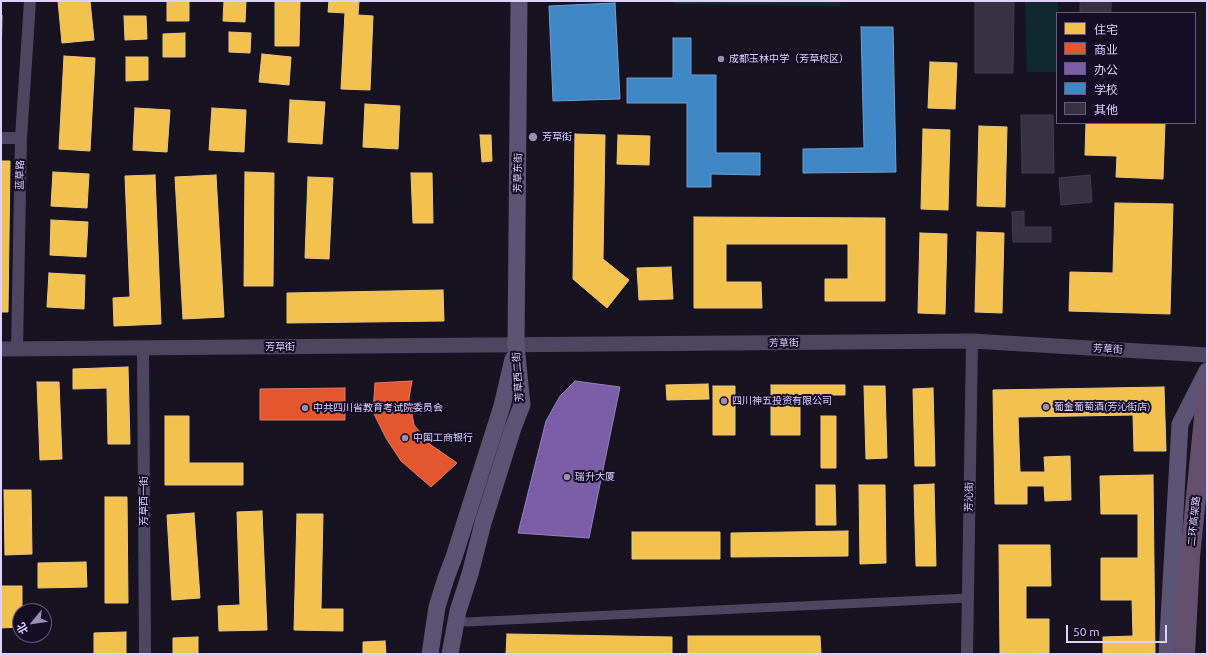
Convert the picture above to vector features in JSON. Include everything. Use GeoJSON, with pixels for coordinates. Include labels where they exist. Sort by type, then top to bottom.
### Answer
{"type":"FeatureCollection","features":[{"type":"Feature","properties":{"kind":"highway","name":"二环高架路"},"geometry":{"type":"LineString","coordinates":[[1185,654],[1190,557],[1207,388]]}},
{"type":"Feature","properties":{"kind":"main road","name":"芳草东街"},"geometry":{"type":"LineString","coordinates":[[516,345],[519,1]]}},
{"type":"Feature","properties":{"kind":"main road","name":"芳草西二街"},"geometry":{"type":"LineString","coordinates":[[454,557],[502,406],[516,345]]}},
{"type":"Feature","properties":{"kind":"main road","name":"芳草西二街"},"geometry":{"type":"LineString","coordinates":[[470,574],[483,523],[522,404],[516,345]]}},
{"type":"Feature","properties":{"kind":"main road"},"geometry":{"type":"LineString","coordinates":[[1167,654],[1180,424],[1207,371]]}},
{"type":"Feature","properties":{"kind":"main road"},"geometry":{"type":"LineString","coordinates":[[430,654],[437,607],[454,557]]}},
{"type":"Feature","properties":{"kind":"main road"},"geometry":{"type":"LineString","coordinates":[[443,654],[452,599],[454,557]]}},
{"type":"Feature","properties":{"kind":"main road"},"geometry":{"type":"LineString","coordinates":[[462,654],[470,574]]}},
{"type":"Feature","properties":{"kind":"main road"},"geometry":{"type":"LineString","coordinates":[[450,654],[458,611],[470,574]]}},
{"type":"Feature","properties":{"kind":"street","name":"蓝草路"},"geometry":{"type":"LineString","coordinates":[[17,350],[21,138],[30,1]]}},
{"type":"Feature","properties":{"kind":"street"},"geometry":{"type":"LineString","coordinates":[[1,138],[21,138]]}},
{"type":"Feature","properties":{"kind":"street","name":"芳草街"},"geometry":{"type":"LineString","coordinates":[[1,349],[972,341],[1207,355]]}},
{"type":"Feature","properties":{"kind":"street","name":"芳沁街"},"geometry":{"type":"LineString","coordinates":[[967,654],[972,341]]}},
{"type":"Feature","properties":{"kind":"street","name":"芳草西一街"},"geometry":{"type":"LineString","coordinates":[[143,348],[145,654]]}},
{"type":"Feature","properties":{"kind":"street"},"geometry":{"type":"LineString","coordinates":[[466,622],[968,598]]}},
{"type":"Feature","properties":{"kind":"green space"},"geometry":{"type":"Polygon","coordinates":[[[674,1],[840,1],[840,6],[674,4],[674,1]]]}},
{"type":"Feature","properties":{"kind":"green space"},"geometry":{"type":"Polygon","coordinates":[[[1025,1],[1058,1],[1058,12],[1056,12],[1056,72],[1027,72],[1025,1]]]}},
{"type":"Feature","properties":{"kind":"building: 住宅"},"geometry":{"type":"Polygon","coordinates":[[[58,1],[90,1],[94,40],[62,43],[58,1]]]}},
{"type":"Feature","properties":{"kind":"building: 住宅"},"geometry":{"type":"Polygon","coordinates":[[[167,1],[189,1],[189,21],[167,21],[167,1]]]}},
{"type":"Feature","properties":{"kind":"building: 住宅"},"geometry":{"type":"Polygon","coordinates":[[[224,1],[246,2],[245,22],[223,21],[224,1]]]}},
{"type":"Feature","properties":{"kind":"building: 住宅"},"geometry":{"type":"Polygon","coordinates":[[[275,1],[300,1],[299,46],[275,46],[275,1]]]}},
{"type":"Feature","properties":{"kind":"building: 住宅"},"geometry":{"type":"Polygon","coordinates":[[[329,1],[359,1],[358,15],[373,16],[370,90],[341,89],[345,13],[328,12],[329,1]]]}},
{"type":"Feature","properties":{"kind":"building: 住宅"},"geometry":{"type":"Polygon","coordinates":[[[1,15],[2,15],[1,64],[1,15]]]}},
{"type":"Feature","properties":{"kind":"building: 住宅"},"geometry":{"type":"Polygon","coordinates":[[[124,16],[146,16],[147,39],[125,40],[124,16]]]}},
{"type":"Feature","properties":{"kind":"building: 住宅"},"geometry":{"type":"Polygon","coordinates":[[[229,32],[251,33],[250,53],[229,52],[229,32]]]}},
{"type":"Feature","properties":{"kind":"building: 住宅"},"geometry":{"type":"Polygon","coordinates":[[[185,33],[185,57],[163,57],[163,34],[185,33]]]}},
{"type":"Feature","properties":{"kind":"building: 住宅"},"geometry":{"type":"Polygon","coordinates":[[[262,54],[291,57],[289,85],[259,82],[262,54]]]}},
{"type":"Feature","properties":{"kind":"building: 住宅"},"geometry":{"type":"Polygon","coordinates":[[[64,56],[95,58],[90,151],[59,149],[64,56]]]}},
{"type":"Feature","properties":{"kind":"building: 住宅"},"geometry":{"type":"Polygon","coordinates":[[[126,57],[148,57],[148,80],[126,81],[126,57]]]}},
{"type":"Feature","properties":{"kind":"building: 住宅"},"geometry":{"type":"Polygon","coordinates":[[[930,62],[957,63],[955,109],[928,108],[930,62]]]}},
{"type":"Feature","properties":{"kind":"building: 住宅"},"geometry":{"type":"Polygon","coordinates":[[[290,100],[325,102],[322,144],[288,142],[290,100]]]}},
{"type":"Feature","properties":{"kind":"building: 住宅"},"geometry":{"type":"Polygon","coordinates":[[[365,104],[400,106],[398,149],[363,147],[365,104]]]}},
{"type":"Feature","properties":{"kind":"building: 住宅"},"geometry":{"type":"Polygon","coordinates":[[[135,108],[170,110],[167,152],[133,150],[135,108]]]}},
{"type":"Feature","properties":{"kind":"building: 住宅"},"geometry":{"type":"Polygon","coordinates":[[[212,108],[246,110],[244,152],[209,150],[212,108]]]}},
{"type":"Feature","properties":{"kind":"building: 住宅"},"geometry":{"type":"Polygon","coordinates":[[[1086,124],[1165,124],[1163,179],[1116,177],[1117,156],[1085,155],[1086,124]]]}},
{"type":"Feature","properties":{"kind":"building: 住宅"},"geometry":{"type":"Polygon","coordinates":[[[979,126],[1007,127],[1005,207],[977,206],[979,126]]]}},
{"type":"Feature","properties":{"kind":"building: 住宅"},"geometry":{"type":"Polygon","coordinates":[[[923,129],[950,130],[948,210],[921,209],[923,129]]]}},
{"type":"Feature","properties":{"kind":"building: 住宅"},"geometry":{"type":"Polygon","coordinates":[[[575,134],[605,135],[603,259],[629,280],[607,308],[573,279],[575,134]]]}},
{"type":"Feature","properties":{"kind":"building: 住宅"},"geometry":{"type":"Polygon","coordinates":[[[480,135],[491,135],[492,161],[482,162],[480,135]]]}},
{"type":"Feature","properties":{"kind":"building: 住宅"},"geometry":{"type":"Polygon","coordinates":[[[618,135],[650,136],[649,165],[617,164],[618,135]]]}},
{"type":"Feature","properties":{"kind":"building: 住宅"},"geometry":{"type":"Polygon","coordinates":[[[1,161],[10,161],[8,312],[1,312],[1,161]]]}},
{"type":"Feature","properties":{"kind":"building: 住宅"},"geometry":{"type":"Polygon","coordinates":[[[53,172],[89,174],[87,208],[51,206],[53,172]]]}},
{"type":"Feature","properties":{"kind":"building: 住宅"},"geometry":{"type":"Polygon","coordinates":[[[245,172],[274,173],[273,286],[244,286],[245,172]]]}},
{"type":"Feature","properties":{"kind":"building: 住宅"},"geometry":{"type":"Polygon","coordinates":[[[411,173],[432,173],[433,223],[413,223],[411,173]]]}},
{"type":"Feature","properties":{"kind":"building: 住宅"},"geometry":{"type":"Polygon","coordinates":[[[155,175],[161,324],[114,326],[113,298],[130,297],[125,176],[155,175]]]}},
{"type":"Feature","properties":{"kind":"building: 住宅"},"geometry":{"type":"Polygon","coordinates":[[[216,175],[224,317],[183,319],[175,177],[216,175]]]}},
{"type":"Feature","properties":{"kind":"building: 住宅"},"geometry":{"type":"Polygon","coordinates":[[[308,177],[333,178],[329,259],[305,258],[308,177]]]}},
{"type":"Feature","properties":{"kind":"building: 住宅"},"geometry":{"type":"Polygon","coordinates":[[[1115,203],[1173,204],[1170,314],[1069,311],[1070,272],[1113,273],[1115,203]]]}},
{"type":"Feature","properties":{"kind":"building: 住宅"},"geometry":{"type":"Polygon","coordinates":[[[694,217],[885,218],[885,301],[825,301],[825,279],[848,279],[848,244],[726,244],[726,282],[761,282],[762,308],[694,308],[694,217]]]}},
{"type":"Feature","properties":{"kind":"building: 住宅"},"geometry":{"type":"Polygon","coordinates":[[[51,220],[88,222],[86,257],[50,255],[51,220]]]}},
{"type":"Feature","properties":{"kind":"building: 住宅"},"geometry":{"type":"Polygon","coordinates":[[[977,232],[1004,233],[1002,313],[975,312],[977,232]]]}},
{"type":"Feature","properties":{"kind":"building: 住宅"},"geometry":{"type":"Polygon","coordinates":[[[920,233],[947,234],[945,314],[918,313],[920,233]]]}},
{"type":"Feature","properties":{"kind":"building: 住宅"},"geometry":{"type":"Polygon","coordinates":[[[671,267],[673,299],[639,300],[637,268],[671,267]]]}},
{"type":"Feature","properties":{"kind":"building: 住宅"},"geometry":{"type":"Polygon","coordinates":[[[49,273],[85,275],[84,309],[47,307],[49,273]]]}},
{"type":"Feature","properties":{"kind":"building: 住宅"},"geometry":{"type":"Polygon","coordinates":[[[443,290],[444,321],[287,323],[287,293],[443,290]]]}},
{"type":"Feature","properties":{"kind":"building: 住宅"},"geometry":{"type":"Polygon","coordinates":[[[128,367],[130,444],[108,444],[107,388],[73,389],[73,369],[128,367]]]}},
{"type":"Feature","properties":{"kind":"building: 住宅"},"geometry":{"type":"Polygon","coordinates":[[[37,382],[59,382],[62,459],[40,460],[37,382]]]}},
{"type":"Feature","properties":{"kind":"building: 住宅"},"geometry":{"type":"Polygon","coordinates":[[[708,384],[709,399],[667,400],[666,385],[708,384]]]}},
{"type":"Feature","properties":{"kind":"building: 住宅"},"geometry":{"type":"Polygon","coordinates":[[[771,385],[845,385],[845,395],[800,395],[800,435],[771,435],[771,385]]]}},
{"type":"Feature","properties":{"kind":"building: 住宅"},"geometry":{"type":"Polygon","coordinates":[[[713,386],[735,386],[735,435],[713,435],[713,386]]]}},
{"type":"Feature","properties":{"kind":"building: 住宅"},"geometry":{"type":"Polygon","coordinates":[[[864,386],[885,386],[887,458],[866,459],[864,386]]]}},
{"type":"Feature","properties":{"kind":"building: 住宅"},"geometry":{"type":"Polygon","coordinates":[[[1164,387],[1166,451],[1134,451],[1133,415],[1018,417],[1020,472],[1045,472],[1044,457],[1070,456],[1071,500],[1045,501],[1044,486],[1027,486],[1027,504],[995,504],[993,390],[1164,387]]]}},
{"type":"Feature","properties":{"kind":"building: 住宅"},"geometry":{"type":"Polygon","coordinates":[[[933,388],[935,466],[915,466],[913,389],[933,388]]]}},
{"type":"Feature","properties":{"kind":"building: 住宅"},"geometry":{"type":"Polygon","coordinates":[[[165,416],[189,416],[189,463],[243,463],[243,485],[165,485],[165,416]]]}},
{"type":"Feature","properties":{"kind":"building: 住宅"},"geometry":{"type":"Polygon","coordinates":[[[821,416],[836,416],[836,468],[821,468],[821,416]]]}},
{"type":"Feature","properties":{"kind":"building: 住宅"},"geometry":{"type":"Polygon","coordinates":[[[1153,475],[1155,654],[1103,654],[1103,637],[1133,636],[1132,600],[1101,600],[1101,558],[1138,558],[1138,514],[1101,514],[1100,476],[1153,475]]]}},
{"type":"Feature","properties":{"kind":"building: 住宅"},"geometry":{"type":"Polygon","coordinates":[[[934,484],[936,566],[916,566],[914,485],[934,484]]]}},
{"type":"Feature","properties":{"kind":"building: 住宅"},"geometry":{"type":"Polygon","coordinates":[[[816,485],[835,485],[836,525],[816,525],[816,485]]]}},
{"type":"Feature","properties":{"kind":"building: 住宅"},"geometry":{"type":"Polygon","coordinates":[[[859,485],[885,485],[886,563],[860,564],[859,485]]]}},
{"type":"Feature","properties":{"kind":"building: 住宅"},"geometry":{"type":"Polygon","coordinates":[[[4,490],[31,490],[32,554],[5,555],[4,490]]]}},
{"type":"Feature","properties":{"kind":"building: 住宅"},"geometry":{"type":"Polygon","coordinates":[[[105,497],[127,497],[128,603],[105,603],[105,497]]]}},
{"type":"Feature","properties":{"kind":"building: 住宅"},"geometry":{"type":"Polygon","coordinates":[[[262,511],[267,630],[219,631],[218,606],[240,605],[237,512],[262,511]]]}},
{"type":"Feature","properties":{"kind":"building: 住宅"},"geometry":{"type":"Polygon","coordinates":[[[194,513],[200,598],[172,600],[167,515],[194,513]]]}},
{"type":"Feature","properties":{"kind":"building: 住宅"},"geometry":{"type":"Polygon","coordinates":[[[297,514],[323,514],[321,609],[343,609],[343,631],[294,630],[297,514]]]}},
{"type":"Feature","properties":{"kind":"building: 住宅"},"geometry":{"type":"Polygon","coordinates":[[[848,531],[848,556],[731,557],[731,533],[848,531]]]}},
{"type":"Feature","properties":{"kind":"building: 住宅"},"geometry":{"type":"Polygon","coordinates":[[[632,532],[720,532],[720,559],[632,559],[632,532]]]}},
{"type":"Feature","properties":{"kind":"building: 住宅"},"geometry":{"type":"Polygon","coordinates":[[[999,545],[1050,545],[1051,586],[1026,586],[1026,619],[1049,619],[1049,654],[1000,654],[999,545]]]}},
{"type":"Feature","properties":{"kind":"building: 住宅"},"geometry":{"type":"Polygon","coordinates":[[[86,562],[87,587],[38,588],[38,563],[86,562]]]}},
{"type":"Feature","properties":{"kind":"building: 住宅"},"geometry":{"type":"Polygon","coordinates":[[[1,586],[22,586],[22,603],[12,603],[12,627],[1,628],[1,586]]]}},
{"type":"Feature","properties":{"kind":"building: 住宅"},"geometry":{"type":"Polygon","coordinates":[[[126,632],[126,654],[94,654],[94,633],[126,632]]]}},
{"type":"Feature","properties":{"kind":"building: 住宅"},"geometry":{"type":"Polygon","coordinates":[[[507,634],[672,637],[672,654],[506,654],[507,634]]]}},
{"type":"Feature","properties":{"kind":"building: 住宅"},"geometry":{"type":"Polygon","coordinates":[[[688,636],[820,636],[821,654],[688,654],[688,636]]]}},
{"type":"Feature","properties":{"kind":"building: 住宅"},"geometry":{"type":"Polygon","coordinates":[[[198,637],[198,654],[173,654],[173,638],[198,637]]]}},
{"type":"Feature","properties":{"kind":"building: 住宅"},"geometry":{"type":"Polygon","coordinates":[[[385,641],[386,654],[363,654],[363,642],[385,641]]]}},
{"type":"Feature","properties":{"kind":"building: 商业"},"geometry":{"type":"Polygon","coordinates":[[[412,381],[409,398],[414,425],[431,445],[457,463],[431,487],[401,461],[386,438],[373,412],[375,383],[412,381]]]}},
{"type":"Feature","properties":{"kind":"building: 商业"},"geometry":{"type":"Polygon","coordinates":[[[345,388],[345,420],[260,420],[260,389],[345,388]]]}},
{"type":"Feature","properties":{"kind":"building: 办公","name":"瑞升大厦"},"geometry":{"type":"Polygon","coordinates":[[[575,381],[620,387],[589,538],[518,533],[546,421],[560,396],[575,381]]]}},
{"type":"Feature","properties":{"kind":"building: 学校"},"geometry":{"type":"Polygon","coordinates":[[[615,3],[620,99],[553,101],[549,6],[615,3]]]}},
{"type":"Feature","properties":{"kind":"building: 学校"},"geometry":{"type":"Polygon","coordinates":[[[861,27],[893,27],[896,172],[803,173],[803,149],[864,148],[861,27]]]}},
{"type":"Feature","properties":{"kind":"building: 学校"},"geometry":{"type":"Polygon","coordinates":[[[673,38],[691,38],[691,75],[716,75],[716,153],[760,153],[760,175],[711,174],[711,187],[687,187],[687,103],[627,103],[627,78],[673,78],[673,38]]]}},
{"type":"Feature","properties":{"kind":"building: 其他"},"geometry":{"type":"Polygon","coordinates":[[[975,1],[1014,1],[1013,73],[975,73],[975,1]]]}},
{"type":"Feature","properties":{"kind":"building: 其他"},"geometry":{"type":"Polygon","coordinates":[[[1080,1],[1111,1],[1111,12],[1080,12],[1080,1]]]}},
{"type":"Feature","properties":{"kind":"building: 其他"},"geometry":{"type":"Polygon","coordinates":[[[1021,115],[1053,115],[1054,173],[1022,173],[1021,115]]]}},
{"type":"Feature","properties":{"kind":"building: 其他"},"geometry":{"type":"Polygon","coordinates":[[[1090,175],[1092,202],[1061,205],[1059,178],[1090,175]]]}},
{"type":"Feature","properties":{"kind":"building: 其他"},"geometry":{"type":"Polygon","coordinates":[[[1024,211],[1024,227],[1051,227],[1051,242],[1013,242],[1012,212],[1024,211]]]}},
{"type":"Feature","properties":{"kind":"place","name":"成都玉林中学（芳草校区）"},"geometry":{"type":"Point","coordinates":[721,59]}},
{"type":"Feature","properties":{"kind":"place","name":"芳草街"},"geometry":{"type":"Point","coordinates":[533,137]}},
{"type":"Feature","properties":{"kind":"place","name":"四川神五投资有限公司"},"geometry":{"type":"Point","coordinates":[724,401]}},
{"type":"Feature","properties":{"kind":"place","name":"葡金葡萄酒(芳沁街店)"},"geometry":{"type":"Point","coordinates":[1046,407]}},
{"type":"Feature","properties":{"kind":"place","name":"中共四川省教育考试院委员会"},"geometry":{"type":"Point","coordinates":[305,408]}},
{"type":"Feature","properties":{"kind":"place","name":"中国工商银行"},"geometry":{"type":"Point","coordinates":[405,438]}},
{"type":"Feature","properties":{"kind":"place","name":"瑞升大厦"},"geometry":{"type":"Point","coordinates":[567,477]}}]}
